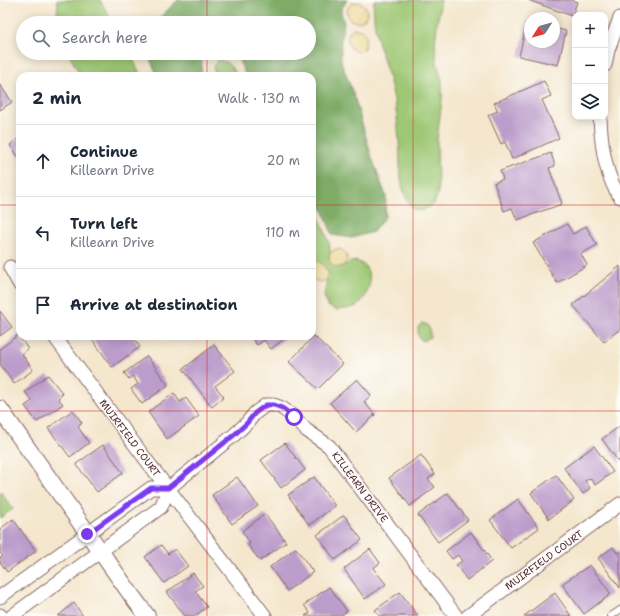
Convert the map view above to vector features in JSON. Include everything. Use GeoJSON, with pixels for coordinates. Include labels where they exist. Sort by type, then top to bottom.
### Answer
{"type":"FeatureCollection","features":[{"type":"Feature","properties":{"kind":"street"},"geometry":{"type":"LineString","coordinates":[[608,50],[620,18]]}},
{"type":"Feature","properties":{"kind":"street"},"geometry":{"type":"LineString","coordinates":[[600,120],[607,167],[620,197]]}},
{"type":"Feature","properties":{"kind":"street"},"geometry":{"type":"LineString","coordinates":[[10,267],[16,278]]}},
{"type":"Feature","properties":{"kind":"street","name":"MUIRFIELD COURT"},"geometry":{"type":"LineString","coordinates":[[57,340],[265,616]]}},
{"type":"Feature","properties":{"kind":"street","name":"KILLEARN DRIVE"},"geometry":{"type":"LineString","coordinates":[[168,488],[234,435],[255,413],[266,405],[274,405],[282,408],[294,417],[306,430],[329,446],[456,616]]}},
{"type":"Feature","properties":{"kind":"street"},"geometry":{"type":"LineString","coordinates":[[0,409],[87,534],[105,548],[147,616]]}},
{"type":"Feature","properties":{"kind":"street"},"geometry":{"type":"LineString","coordinates":[[0,597],[151,488],[168,488],[161,508],[12,616]]}},
{"type":"Feature","properties":{"kind":"street","name":"MUIRFIELD COURT"},"geometry":{"type":"LineString","coordinates":[[468,616],[620,504]]}},
{"type":"Feature","properties":{"kind":"street"},"geometry":{"type":"LineString","coordinates":[[29,577],[41,594]]}},
{"type":"Feature","properties":{"kind":"lane"},"geometry":{"type":"LineString","coordinates":[[611,616],[620,610]]}},
{"type":"Feature","properties":{"kind":"green space"},"geometry":{"type":"Polygon","coordinates":[[[56,0],[100,0],[109,16],[57,16],[58,4],[56,0]]]}},
{"type":"Feature","properties":{"kind":"green space"},"geometry":{"type":"Polygon","coordinates":[[[178,0],[347,0],[341,10],[344,23],[341,37],[341,61],[355,99],[372,158],[386,196],[385,217],[373,232],[352,238],[332,235],[324,212],[316,200],[316,72],[244,72],[239,60],[316,60],[316,16],[161,16],[178,0]]]}},
{"type":"Feature","properties":{"kind":"green space"},"geometry":{"type":"Polygon","coordinates":[[[374,0],[441,0],[435,43],[437,63],[442,81],[442,99],[437,140],[438,193],[434,204],[422,211],[413,209],[404,193],[402,185],[396,109],[379,45],[375,23],[374,0]]]}},
{"type":"Feature","properties":{"kind":"green space"},"geometry":{"type":"Polygon","coordinates":[[[72,60],[133,60],[139,72],[79,72],[72,60]]]}},
{"type":"Feature","properties":{"kind":"green space"},"geometry":{"type":"Polygon","coordinates":[[[150,60],[202,60],[201,72],[156,72],[150,60]]]}},
{"type":"Feature","properties":{"kind":"green space"},"geometry":{"type":"Polygon","coordinates":[[[218,60],[222,60],[235,72],[215,72],[213,67],[218,60]]]}},
{"type":"Feature","properties":{"kind":"green space"},"geometry":{"type":"Polygon","coordinates":[[[316,212],[328,240],[330,250],[329,260],[341,267],[357,261],[365,266],[369,274],[370,282],[368,290],[363,300],[357,306],[336,310],[328,306],[324,296],[328,272],[316,260],[316,212]]]}},
{"type":"Feature","properties":{"kind":"green space"},"geometry":{"type":"Polygon","coordinates":[[[422,323],[427,325],[430,329],[430,337],[424,341],[421,340],[418,335],[418,327],[422,323]]]}},
{"type":"Feature","properties":{"kind":"green space"},"geometry":{"type":"Polygon","coordinates":[[[0,491],[13,509],[0,518],[0,491]]]}},
{"type":"Feature","properties":{"kind":"sand"},"geometry":{"type":"Polygon","coordinates":[[[357,2],[364,5],[367,12],[364,19],[357,22],[350,19],[347,12],[350,5],[357,2]]]}},
{"type":"Feature","properties":{"kind":"sand"},"geometry":{"type":"Polygon","coordinates":[[[354,28],[363,31],[366,37],[365,47],[360,52],[352,49],[348,42],[348,34],[354,28]]]}},
{"type":"Feature","properties":{"kind":"sand"},"geometry":{"type":"Polygon","coordinates":[[[334,249],[342,249],[347,254],[345,265],[342,267],[334,267],[329,262],[329,254],[334,249]]]}},
{"type":"Feature","properties":{"kind":"sand"},"geometry":{"type":"Polygon","coordinates":[[[316,261],[321,263],[328,272],[328,276],[325,280],[320,282],[316,280],[316,261]]]}},
{"type":"Feature","properties":{"kind":"building"},"geometry":{"type":"Polygon","coordinates":[[[528,0],[571,0],[577,2],[573,12],[572,12],[572,16],[528,0]]]}},
{"type":"Feature","properties":{"kind":"building"},"geometry":{"type":"Polygon","coordinates":[[[560,30],[566,31],[558,65],[519,56],[524,35],[524,48],[560,48],[560,30]]]}},
{"type":"Feature","properties":{"kind":"building"},"geometry":{"type":"Polygon","coordinates":[[[544,81],[551,96],[542,100],[559,138],[512,159],[505,142],[501,144],[488,115],[498,111],[494,103],[544,81]]]}},
{"type":"Feature","properties":{"kind":"building"},"geometry":{"type":"Polygon","coordinates":[[[0,85],[12,102],[0,110],[0,85]]]}},
{"type":"Feature","properties":{"kind":"building"},"geometry":{"type":"Polygon","coordinates":[[[16,140],[16,153],[10,145],[16,140]]]}},
{"type":"Feature","properties":{"kind":"building"},"geometry":{"type":"Polygon","coordinates":[[[551,153],[555,166],[549,168],[562,204],[517,220],[512,208],[504,211],[494,183],[503,179],[500,171],[551,153]]]}},
{"type":"Feature","properties":{"kind":"building"},"geometry":{"type":"Polygon","coordinates":[[[567,224],[573,234],[586,226],[597,245],[581,254],[587,265],[557,283],[533,243],[567,224]]]}},
{"type":"Feature","properties":{"kind":"building"},"geometry":{"type":"Polygon","coordinates":[[[620,266],[620,329],[604,342],[573,305],[620,266]]]}},
{"type":"Feature","properties":{"kind":"building"},"geometry":{"type":"Polygon","coordinates":[[[0,311],[12,327],[0,336],[0,311]]]}},
{"type":"Feature","properties":{"kind":"building"},"geometry":{"type":"Polygon","coordinates":[[[16,337],[16,340],[22,340],[28,349],[22,354],[33,370],[14,384],[0,364],[0,349],[16,337]]]}},
{"type":"Feature","properties":{"kind":"building"},"geometry":{"type":"Polygon","coordinates":[[[316,338],[343,364],[318,389],[289,362],[310,340],[316,340],[316,338]]]}},
{"type":"Feature","properties":{"kind":"building"},"geometry":{"type":"Polygon","coordinates":[[[93,340],[135,340],[140,347],[112,367],[93,340]]]}},
{"type":"Feature","properties":{"kind":"building"},"geometry":{"type":"Polygon","coordinates":[[[253,340],[264,340],[257,345],[253,340]]]}},
{"type":"Feature","properties":{"kind":"building"},"geometry":{"type":"Polygon","coordinates":[[[264,340],[283,340],[271,349],[264,340]]]}},
{"type":"Feature","properties":{"kind":"building"},"geometry":{"type":"Polygon","coordinates":[[[214,345],[235,371],[215,386],[224,397],[212,407],[183,369],[214,345]]]}},
{"type":"Feature","properties":{"kind":"building"},"geometry":{"type":"Polygon","coordinates":[[[147,356],[168,385],[142,404],[131,389],[138,384],[133,376],[129,379],[124,373],[147,356]]]}},
{"type":"Feature","properties":{"kind":"building"},"geometry":{"type":"Polygon","coordinates":[[[48,375],[63,394],[58,398],[63,404],[37,422],[25,406],[32,401],[25,392],[48,375]]]}},
{"type":"Feature","properties":{"kind":"building"},"geometry":{"type":"Polygon","coordinates":[[[357,379],[371,395],[364,402],[375,415],[356,432],[330,403],[357,379]]]}},
{"type":"Feature","properties":{"kind":"building"},"geometry":{"type":"Polygon","coordinates":[[[174,393],[180,402],[186,398],[199,416],[167,439],[148,412],[174,393]]]}},
{"type":"Feature","properties":{"kind":"building"},"geometry":{"type":"Polygon","coordinates":[[[73,410],[82,423],[78,427],[89,443],[70,457],[48,428],[73,410]]]}},
{"type":"Feature","properties":{"kind":"building"},"geometry":{"type":"Polygon","coordinates":[[[620,426],[620,464],[602,439],[620,426]]]}},
{"type":"Feature","properties":{"kind":"building"},"geometry":{"type":"Polygon","coordinates":[[[285,443],[305,470],[281,488],[261,460],[285,443]]]}},
{"type":"Feature","properties":{"kind":"building"},"geometry":{"type":"Polygon","coordinates":[[[103,445],[123,473],[97,492],[76,464],[103,445]]]}},
{"type":"Feature","properties":{"kind":"building"},"geometry":{"type":"Polygon","coordinates":[[[594,446],[613,472],[595,485],[590,478],[585,481],[590,488],[583,494],[564,468],[594,446]]]}},
{"type":"Feature","properties":{"kind":"building"},"geometry":{"type":"Polygon","coordinates":[[[421,455],[435,474],[428,479],[435,487],[410,506],[389,478],[421,455]]]}},
{"type":"Feature","properties":{"kind":"building"},"geometry":{"type":"Polygon","coordinates":[[[556,475],[574,500],[549,519],[531,493],[556,475]]]}},
{"type":"Feature","properties":{"kind":"building"},"geometry":{"type":"Polygon","coordinates":[[[237,477],[258,506],[232,524],[212,495],[237,477]]]}},
{"type":"Feature","properties":{"kind":"building"},"geometry":{"type":"Polygon","coordinates":[[[314,477],[335,506],[309,525],[288,495],[314,477]]]}},
{"type":"Feature","properties":{"kind":"building"},"geometry":{"type":"Polygon","coordinates":[[[448,493],[468,520],[438,542],[418,515],[448,493]]]}},
{"type":"Feature","properties":{"kind":"building"},"geometry":{"type":"Polygon","coordinates":[[[518,499],[539,528],[511,548],[490,520],[518,499]]]}},
{"type":"Feature","properties":{"kind":"building"},"geometry":{"type":"Polygon","coordinates":[[[265,514],[286,542],[260,561],[248,545],[250,543],[242,531],[265,514]]]}},
{"type":"Feature","properties":{"kind":"building"},"geometry":{"type":"Polygon","coordinates":[[[344,515],[362,540],[335,560],[317,535],[344,515]]]}},
{"type":"Feature","properties":{"kind":"building"},"geometry":{"type":"Polygon","coordinates":[[[13,519],[36,551],[7,572],[0,562],[0,558],[3,556],[0,553],[0,529],[13,519]]]}},
{"type":"Feature","properties":{"kind":"building"},"geometry":{"type":"Polygon","coordinates":[[[471,532],[492,561],[467,580],[456,565],[462,561],[458,555],[452,559],[446,551],[471,532]]]}},
{"type":"Feature","properties":{"kind":"building"},"geometry":{"type":"Polygon","coordinates":[[[161,545],[168,554],[175,549],[188,566],[164,583],[145,557],[161,545]]]}},
{"type":"Feature","properties":{"kind":"building"},"geometry":{"type":"Polygon","coordinates":[[[613,547],[617,553],[620,551],[620,588],[598,558],[613,547]]]}},
{"type":"Feature","properties":{"kind":"building"},"geometry":{"type":"Polygon","coordinates":[[[296,548],[313,572],[287,591],[270,567],[296,548]]]}},
{"type":"Feature","properties":{"kind":"building"},"geometry":{"type":"Polygon","coordinates":[[[370,549],[380,563],[373,568],[386,584],[365,599],[344,569],[370,549]]]}},
{"type":"Feature","properties":{"kind":"building"},"geometry":{"type":"Polygon","coordinates":[[[590,565],[611,594],[584,614],[562,584],[590,565]]]}},
{"type":"Feature","properties":{"kind":"building"},"geometry":{"type":"Polygon","coordinates":[[[193,573],[203,586],[195,591],[207,607],[195,616],[185,616],[167,592],[193,573]]]}},
{"type":"Feature","properties":{"kind":"building"},"geometry":{"type":"Polygon","coordinates":[[[329,587],[347,611],[340,616],[305,616],[310,613],[304,605],[329,587]]]}},
{"type":"Feature","properties":{"kind":"building"},"geometry":{"type":"Polygon","coordinates":[[[400,592],[418,616],[379,616],[375,610],[400,592]]]}},
{"type":"Feature","properties":{"kind":"building"},"geometry":{"type":"Polygon","coordinates":[[[555,593],[571,616],[524,616],[555,593]]]}},
{"type":"Feature","properties":{"kind":"building"},"geometry":{"type":"Polygon","coordinates":[[[74,603],[83,616],[58,616],[74,603]]]}},
{"type":"Feature","properties":{"kind":"route"},"geometry":{"type":"LineString","coordinates":[[87,534],[151,488],[168,488],[234,435],[255,413],[266,405],[274,405],[282,408],[294,417]]}}]}
